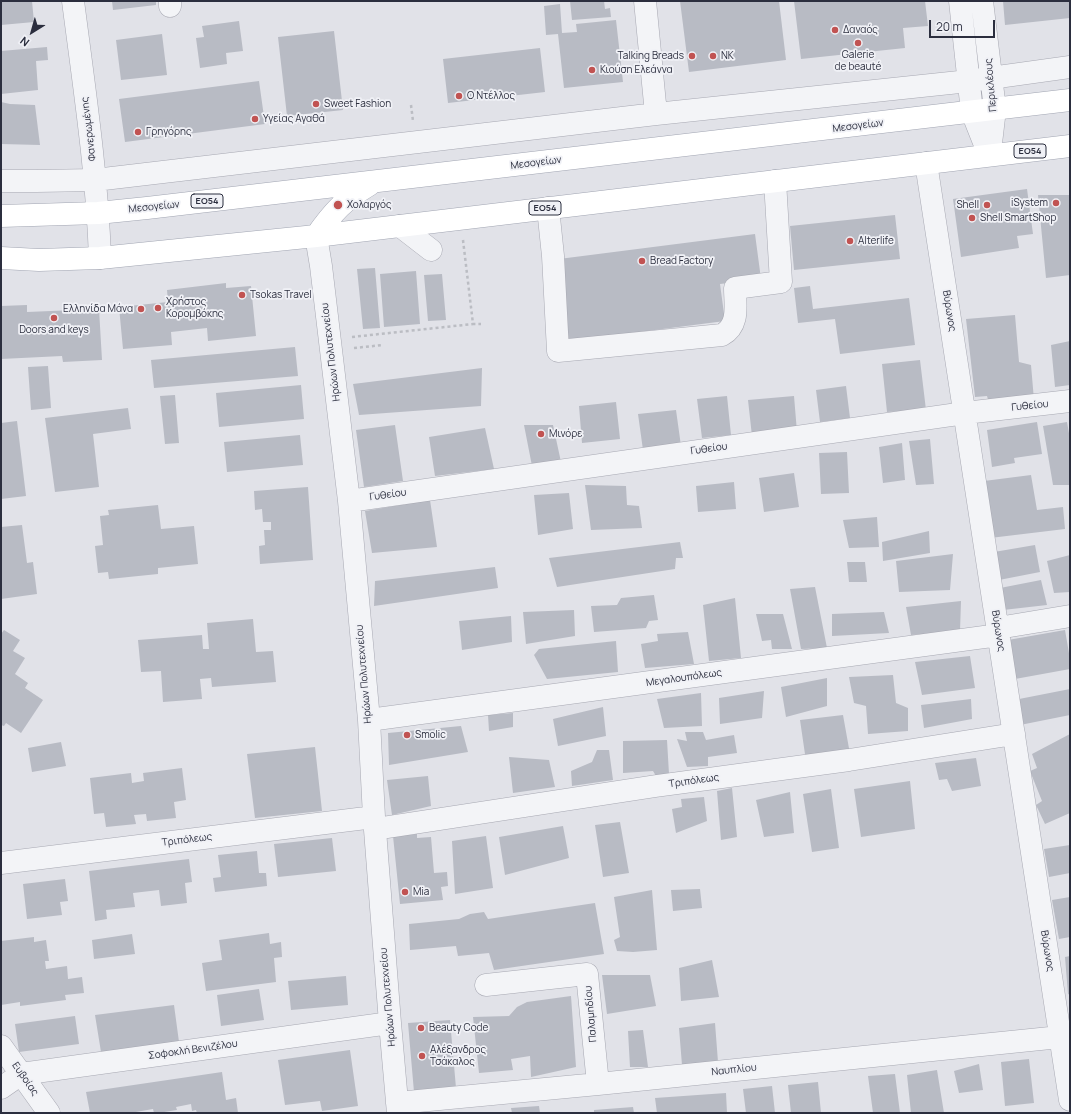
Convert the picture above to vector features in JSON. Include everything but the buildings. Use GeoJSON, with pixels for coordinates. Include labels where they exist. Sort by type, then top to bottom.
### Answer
{"type":"FeatureCollection","features":[{"type":"Feature","properties":{"kind":"main road","name":"Μεσογείων"},"geometry":{"type":"LineString","coordinates":[[1,216],[98,213],[1070,100]]}},
{"type":"Feature","properties":{"kind":"main road","name":"ΕΟ54"},"geometry":{"type":"LineString","coordinates":[[1,258],[39,260],[100,258],[316,236],[1070,146]]}},
{"type":"Feature","properties":{"kind":"main road"},"geometry":{"type":"LineString","coordinates":[[316,236],[328,219],[344,201],[373,182]]}},
{"type":"Feature","properties":{"kind":"street","name":"Φανερωμένης"},"geometry":{"type":"LineString","coordinates":[[73,1],[95,180],[100,258]]}},
{"type":"Feature","properties":{"kind":"street"},"geometry":{"type":"LineString","coordinates":[[645,1],[656,114]]}},
{"type":"Feature","properties":{"kind":"street","name":"Περικλέους"},"geometry":{"type":"LineString","coordinates":[[960,1],[972,112],[989,155]]}},
{"type":"Feature","properties":{"kind":"street","name":"Περικλέους"},"geometry":{"type":"LineString","coordinates":[[982,1],[994,109],[989,155]]}},
{"type":"Feature","properties":{"kind":"street"},"geometry":{"type":"LineString","coordinates":[[1,181],[95,180],[656,114],[991,78],[1070,67]]}},
{"type":"Feature","properties":{"kind":"street","name":"Βύρωνος"},"geometry":{"type":"LineString","coordinates":[[926,163],[1014,734],[1065,1034],[1070,1100]]}},
{"type":"Feature","properties":{"kind":"street"},"geometry":{"type":"LineString","coordinates":[[548,208],[553,256],[558,351],[722,335],[728,332],[735,320],[735,288],[781,282],[775,181]]}},
{"type":"Feature","properties":{"kind":"street"},"geometry":{"type":"LineString","coordinates":[[400,226],[431,250]]}},
{"type":"Feature","properties":{"kind":"street","name":"Ηρώων Πολυτεχνείου"},"geometry":{"type":"LineString","coordinates":[[316,236],[348,500],[369,720],[374,823],[398,1108]]}},
{"type":"Feature","properties":{"kind":"street","name":"Γυθείου"},"geometry":{"type":"LineString","coordinates":[[348,500],[964,413],[1070,401]]}},
{"type":"Feature","properties":{"kind":"street","name":"Μεγαλουπόλεως"},"geometry":{"type":"LineString","coordinates":[[369,720],[998,632],[1070,616]]}},
{"type":"Feature","properties":{"kind":"street","name":"Τριπόλεως"},"geometry":{"type":"LineString","coordinates":[[1,864],[374,823],[648,788],[849,760],[1014,734]]}},
{"type":"Feature","properties":{"kind":"street","name":"Παλαμηδίου"},"geometry":{"type":"LineString","coordinates":[[486,985],[587,974],[598,1084]]}},
{"type":"Feature","properties":{"kind":"street","name":"Σοφοκλή Βενιζέλου"},"geometry":{"type":"LineString","coordinates":[[1,1088],[21,1074],[390,1023]]}},
{"type":"Feature","properties":{"kind":"street","name":"Ναυπλίου"},"geometry":{"type":"LineString","coordinates":[[398,1108],[598,1084],[1065,1034]]}},
{"type":"Feature","properties":{"kind":"street","name":"Ευβοίας"},"geometry":{"type":"LineString","coordinates":[[1,1046],[49,1113]]}},
{"type":"Feature","properties":{"kind":"path"},"geometry":{"type":"LineString","coordinates":[[461,218],[473,324]]}},
{"type":"Feature","properties":{"kind":"path"},"geometry":{"type":"LineString","coordinates":[[330,345],[481,324]]}},
{"type":"Feature","properties":{"kind":"path"},"geometry":{"type":"LineString","coordinates":[[330,345],[383,345]]}},
{"type":"Feature","properties":{"kind":"place","name":"Δαναός"},"geometry":{"type":"Point","coordinates":[835,30]}},
{"type":"Feature","properties":{"kind":"place","name":"Galerie de beauté"},"geometry":{"type":"Point","coordinates":[858,43]}},
{"type":"Feature","properties":{"kind":"place","name":"Talking Breads"},"geometry":{"type":"Point","coordinates":[692,56]}},
{"type":"Feature","properties":{"kind":"place","name":"NK"},"geometry":{"type":"Point","coordinates":[713,56]}},
{"type":"Feature","properties":{"kind":"place","name":"Κιούση Ελεάννα"},"geometry":{"type":"Point","coordinates":[592,70]}},
{"type":"Feature","properties":{"kind":"place","name":"Ο Ντέλλος"},"geometry":{"type":"Point","coordinates":[459,96]}},
{"type":"Feature","properties":{"kind":"place","name":"Sweet Fashion"},"geometry":{"type":"Point","coordinates":[316,104]}},
{"type":"Feature","properties":{"kind":"place","name":"Υγείας Αγαθά"},"geometry":{"type":"Point","coordinates":[255,119]}},
{"type":"Feature","properties":{"kind":"place","name":"Γρηγόρης"},"geometry":{"type":"Point","coordinates":[138,132]}},
{"type":"Feature","properties":{"kind":"place","name":"iSystem"},"geometry":{"type":"Point","coordinates":[1056,203]}},
{"type":"Feature","properties":{"kind":"place","name":"Χολαργός"},"geometry":{"type":"Point","coordinates":[338,205]}},
{"type":"Feature","properties":{"kind":"place","name":"Shell"},"geometry":{"type":"Point","coordinates":[987,205]}},
{"type":"Feature","properties":{"kind":"place","name":"Shell SmartShop"},"geometry":{"type":"Point","coordinates":[972,218]}},
{"type":"Feature","properties":{"kind":"place","name":"Alterlife"},"geometry":{"type":"Point","coordinates":[850,241]}},
{"type":"Feature","properties":{"kind":"place","name":"Bread Factory"},"geometry":{"type":"Point","coordinates":[642,261]}},
{"type":"Feature","properties":{"kind":"place","name":"Tsokas Travel"},"geometry":{"type":"Point","coordinates":[242,295]}},
{"type":"Feature","properties":{"kind":"place","name":"Χρήστος Κορομβόκης"},"geometry":{"type":"Point","coordinates":[158,308]}},
{"type":"Feature","properties":{"kind":"place","name":"Ελληνίδα Μάνα"},"geometry":{"type":"Point","coordinates":[141,309]}},
{"type":"Feature","properties":{"kind":"place","name":"Doors and keys"},"geometry":{"type":"Point","coordinates":[54,318]}},
{"type":"Feature","properties":{"kind":"place","name":"Μινόρε"},"geometry":{"type":"Point","coordinates":[541,434]}},
{"type":"Feature","properties":{"kind":"place","name":"Smolic"},"geometry":{"type":"Point","coordinates":[407,735]}},
{"type":"Feature","properties":{"kind":"place","name":"Mia"},"geometry":{"type":"Point","coordinates":[405,892]}},
{"type":"Feature","properties":{"kind":"place","name":"Beauty Code"},"geometry":{"type":"Point","coordinates":[421,1028]}},
{"type":"Feature","properties":{"kind":"place","name":"Αλέξανδρος Τσάκαλος"},"geometry":{"type":"Point","coordinates":[422,1056]}}]}
